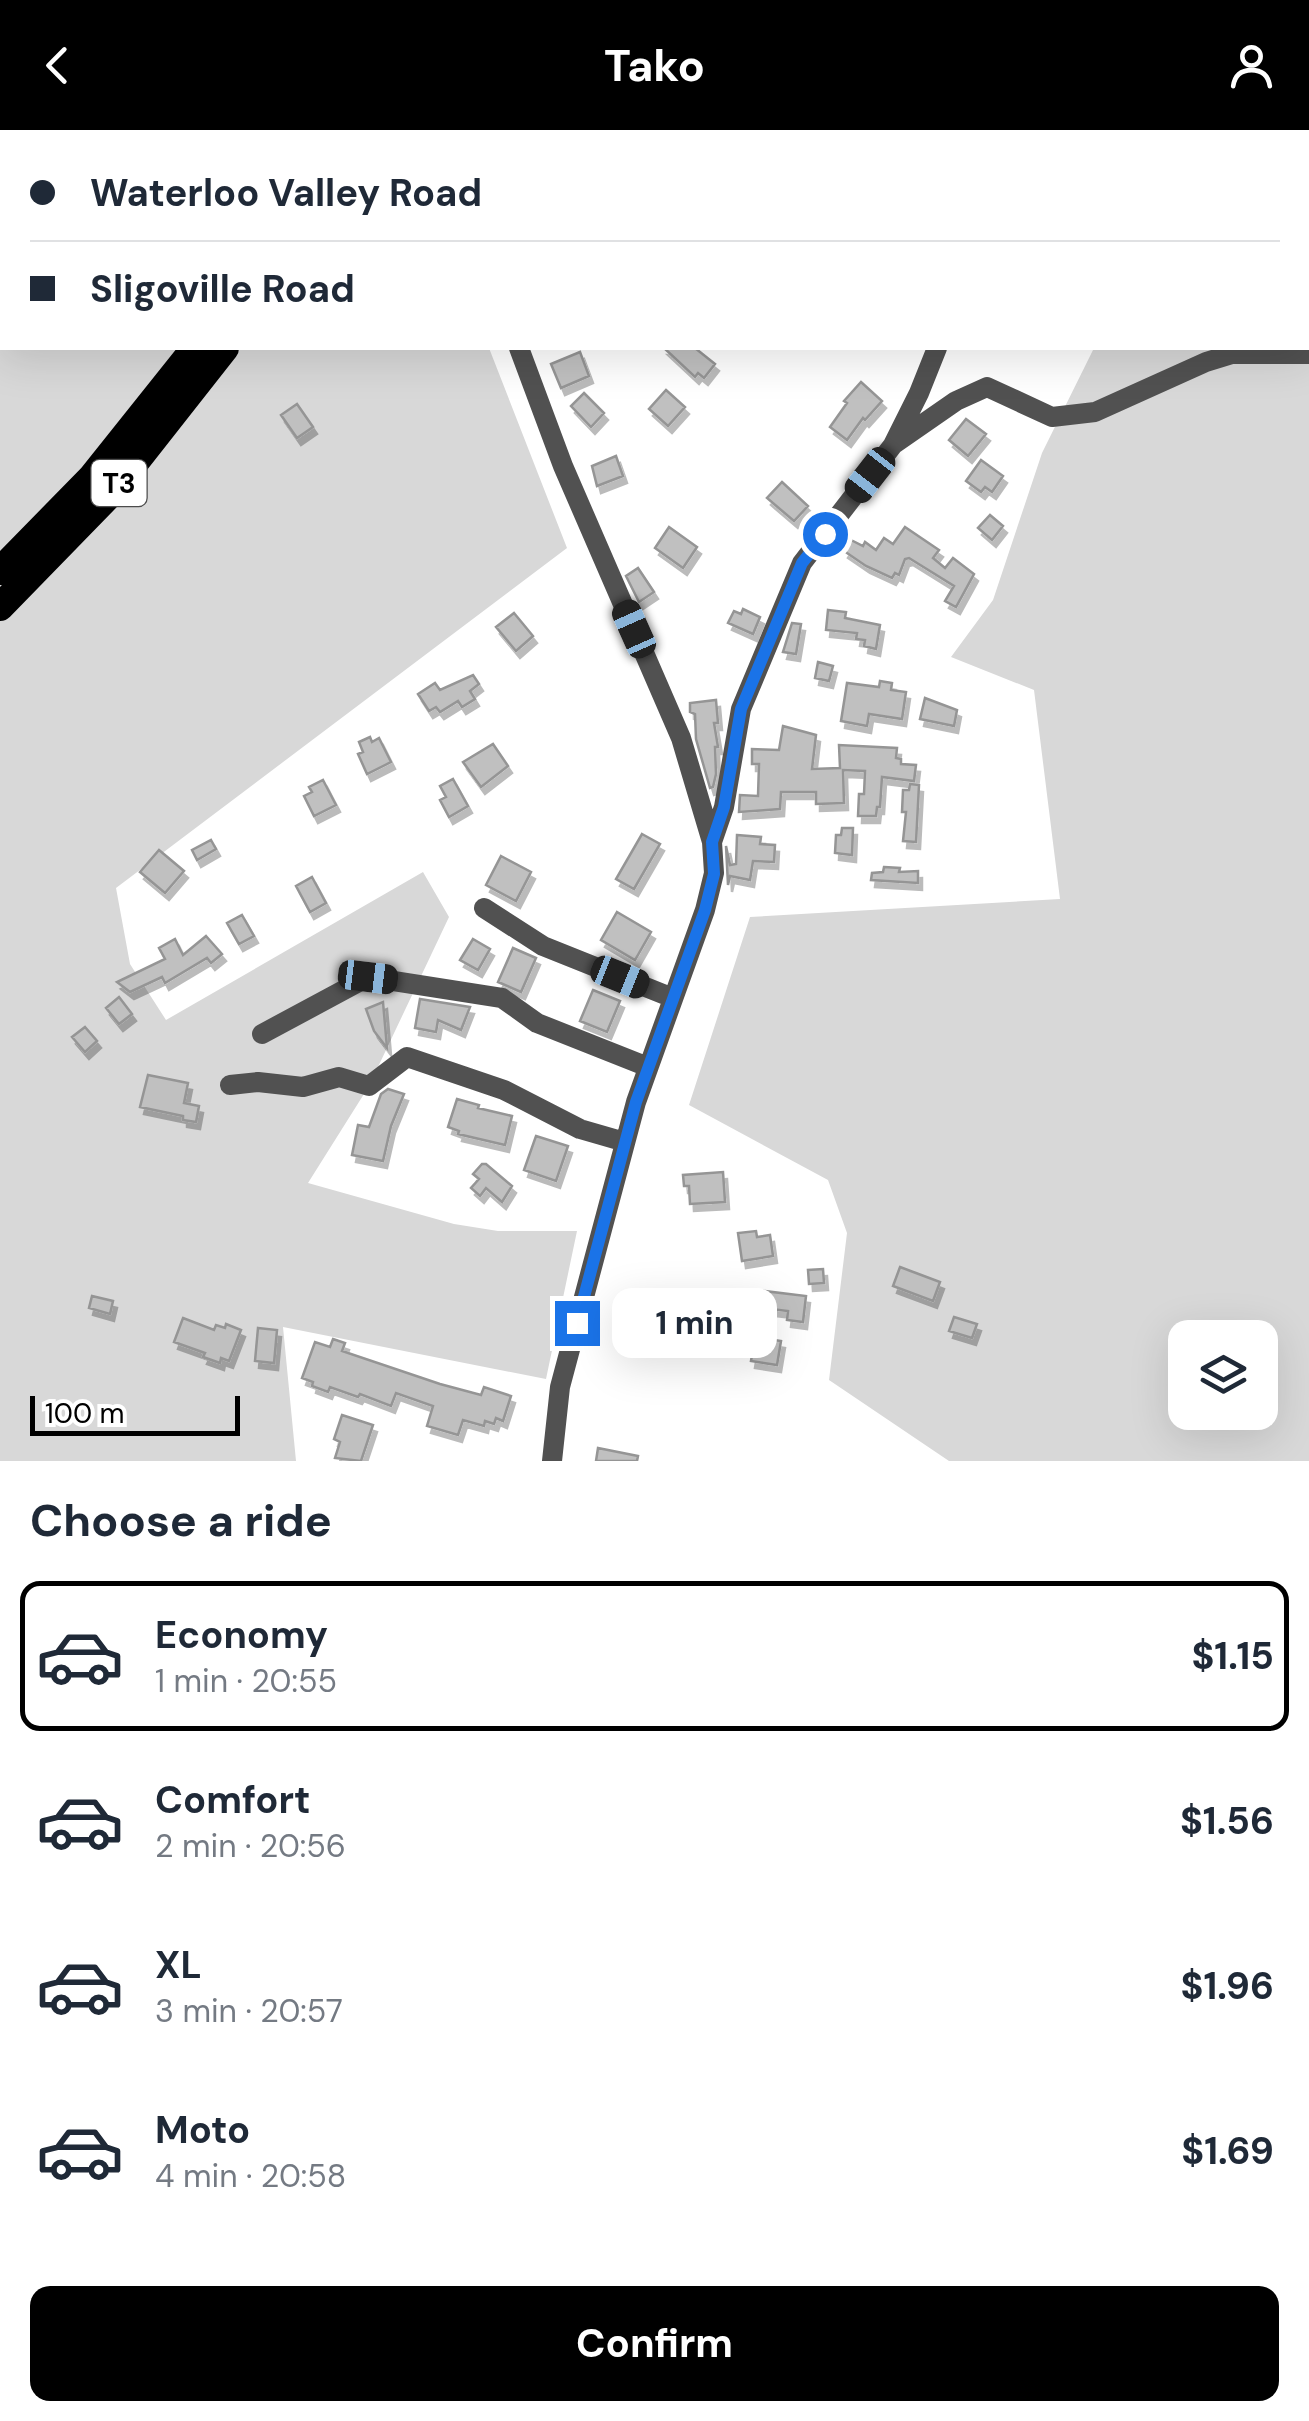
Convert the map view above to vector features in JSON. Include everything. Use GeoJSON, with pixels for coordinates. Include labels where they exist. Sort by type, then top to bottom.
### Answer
{"type":"FeatureCollection","features":[{"type":"Feature","properties":{"kind":"highway","name":"T3"},"geometry":{"type":"LineString","coordinates":[[0,571],[92,477],[193,350]]}},
{"type":"Feature","properties":{"kind":"highway","name":"T3"},"geometry":{"type":"LineString","coordinates":[[0,607],[111,493],[223,350]]}},
{"type":"Feature","properties":{"kind":"street"},"geometry":{"type":"LineString","coordinates":[[519,350],[563,466],[682,738],[712,842],[714,874],[625,1142],[560,1387],[552,1461]]}},
{"type":"Feature","properties":{"kind":"street"},"geometry":{"type":"LineString","coordinates":[[712,842],[724,807],[741,709],[802,563],[893,445],[936,350]]}},
{"type":"Feature","properties":{"kind":"street"},"geometry":{"type":"LineString","coordinates":[[893,445],[956,402],[987,387],[1052,417],[1095,412],[1232,354],[1309,354]]}},
{"type":"Feature","properties":{"kind":"street"},"geometry":{"type":"LineString","coordinates":[[484,908],[543,946],[673,998]]}},
{"type":"Feature","properties":{"kind":"street"},"geometry":{"type":"LineString","coordinates":[[262,1034],[368,977],[502,998],[537,1023],[648,1067]]}},
{"type":"Feature","properties":{"kind":"street"},"geometry":{"type":"LineString","coordinates":[[230,1084],[258,1082],[303,1087],[339,1077],[369,1086],[407,1057],[504,1090],[580,1129],[625,1142]]}},
{"type":"Feature","properties":{"kind":"shaded area"},"geometry":{"type":"Polygon","coordinates":[[[0,350],[490,350],[567,548],[116,888],[130,964],[166,1020],[423,872],[449,917],[369,1086],[308,1183],[454,1224],[498,1231],[577,1231],[546,1379],[283,1327],[296,1461],[0,1461],[0,350]]]}},
{"type":"Feature","properties":{"kind":"shaded area"},"geometry":{"type":"Polygon","coordinates":[[[1093,350],[1309,350],[1309,1461],[949,1461],[829,1380],[847,1233],[828,1180],[689,1105],[750,917],[1060,899],[1034,690],[951,657],[993,600],[1042,453],[1093,350]]]}},
{"type":"Feature","properties":{"kind":"building"},"geometry":{"type":"Polygon","coordinates":[[[666,350],[698,350],[715,364],[704,378],[698,373],[695,377],[666,350]]]}},
{"type":"Feature","properties":{"kind":"building"},"geometry":{"type":"Polygon","coordinates":[[[580,352],[589,376],[561,388],[551,364],[580,352]]]}},
{"type":"Feature","properties":{"kind":"building"},"geometry":{"type":"Polygon","coordinates":[[[861,382],[882,401],[847,440],[830,427],[847,403],[844,401],[861,382]]]}},
{"type":"Feature","properties":{"kind":"building"},"geometry":{"type":"Polygon","coordinates":[[[666,390],[685,407],[668,426],[649,409],[666,390]]]}},
{"type":"Feature","properties":{"kind":"building"},"geometry":{"type":"Polygon","coordinates":[[[584,393],[604,413],[591,427],[571,406],[584,393]]]}},
{"type":"Feature","properties":{"kind":"building"},"geometry":{"type":"Polygon","coordinates":[[[297,404],[313,427],[297,438],[281,415],[297,404]]]}},
{"type":"Feature","properties":{"kind":"building"},"geometry":{"type":"Polygon","coordinates":[[[966,419],[986,434],[968,456],[949,440],[966,419]]]}},
{"type":"Feature","properties":{"kind":"building"},"geometry":{"type":"Polygon","coordinates":[[[616,456],[623,476],[597,486],[592,466],[616,456]]]}},
{"type":"Feature","properties":{"kind":"building"},"geometry":{"type":"Polygon","coordinates":[[[981,460],[1003,476],[992,492],[985,487],[981,492],[966,481],[981,460]]]}},
{"type":"Feature","properties":{"kind":"building"},"geometry":{"type":"Polygon","coordinates":[[[782,482],[808,506],[794,521],[767,498],[782,482]]]}},
{"type":"Feature","properties":{"kind":"building"},"geometry":{"type":"Polygon","coordinates":[[[990,515],[1003,526],[992,540],[978,528],[990,515]]]}},
{"type":"Feature","properties":{"kind":"building"},"geometry":{"type":"Polygon","coordinates":[[[669,527],[697,547],[683,568],[655,548],[669,527]]]}},
{"type":"Feature","properties":{"kind":"building"},"geometry":{"type":"Polygon","coordinates":[[[905,527],[939,550],[933,558],[945,568],[953,558],[974,574],[956,607],[945,601],[954,586],[909,558],[899,575],[895,573],[892,578],[844,551],[851,540],[863,546],[865,542],[876,550],[884,538],[893,544],[905,527]]]}},
{"type":"Feature","properties":{"kind":"building"},"geometry":{"type":"Polygon","coordinates":[[[638,568],[654,592],[639,602],[626,576],[638,568]]]}},
{"type":"Feature","properties":{"kind":"building"},"geometry":{"type":"Polygon","coordinates":[[[743,609],[760,617],[753,634],[728,623],[734,611],[741,614],[743,609]]]}},
{"type":"Feature","properties":{"kind":"building"},"geometry":{"type":"Polygon","coordinates":[[[828,610],[846,612],[845,618],[880,625],[876,649],[864,646],[865,640],[856,639],[857,633],[826,630],[828,610]]]}},
{"type":"Feature","properties":{"kind":"building"},"geometry":{"type":"Polygon","coordinates":[[[514,613],[533,636],[516,651],[496,627],[514,613]]]}},
{"type":"Feature","properties":{"kind":"building"},"geometry":{"type":"Polygon","coordinates":[[[792,623],[801,624],[796,654],[783,652],[792,623]]]}},
{"type":"Feature","properties":{"kind":"building"},"geometry":{"type":"Polygon","coordinates":[[[818,662],[833,666],[829,681],[815,678],[818,662]]]}},
{"type":"Feature","properties":{"kind":"building"},"geometry":{"type":"Polygon","coordinates":[[[473,675],[479,684],[470,691],[475,699],[462,707],[458,701],[440,712],[436,707],[429,711],[418,694],[435,683],[440,690],[473,675]]]}},
{"type":"Feature","properties":{"kind":"building"},"geometry":{"type":"Polygon","coordinates":[[[880,681],[892,683],[891,690],[906,692],[902,719],[869,714],[867,726],[841,721],[847,683],[879,687],[880,681]]]}},
{"type":"Feature","properties":{"kind":"building"},"geometry":{"type":"Polygon","coordinates":[[[925,698],[957,710],[954,726],[920,719],[925,698]]]}},
{"type":"Feature","properties":{"kind":"building"},"geometry":{"type":"Polygon","coordinates":[[[716,700],[718,747],[716,774],[710,788],[690,703],[716,700]]]}},
{"type":"Feature","properties":{"kind":"building"},"geometry":{"type":"Polygon","coordinates":[[[783,726],[816,735],[812,769],[840,768],[839,745],[897,748],[896,758],[901,759],[901,764],[916,765],[914,781],[882,777],[876,816],[858,816],[865,771],[843,770],[844,803],[816,804],[816,792],[781,792],[780,809],[739,812],[740,795],[758,796],[759,764],[752,764],[752,749],[779,750],[783,726]]]}},
{"type":"Feature","properties":{"kind":"building"},"geometry":{"type":"Polygon","coordinates":[[[370,737],[372,742],[379,738],[391,762],[367,774],[358,754],[363,752],[359,742],[370,737]]]}},
{"type":"Feature","properties":{"kind":"building"},"geometry":{"type":"Polygon","coordinates":[[[493,744],[508,766],[481,787],[463,762],[493,744]]]}},
{"type":"Feature","properties":{"kind":"building"},"geometry":{"type":"Polygon","coordinates":[[[453,779],[468,806],[449,817],[440,800],[446,797],[440,786],[453,779]]]}},
{"type":"Feature","properties":{"kind":"building"},"geometry":{"type":"Polygon","coordinates":[[[323,780],[336,805],[314,816],[304,796],[312,792],[309,787],[323,780]]]}},
{"type":"Feature","properties":{"kind":"building"},"geometry":{"type":"Polygon","coordinates":[[[910,784],[919,785],[916,842],[903,841],[903,790],[909,790],[910,784]]]}},
{"type":"Feature","properties":{"kind":"building"},"geometry":{"type":"Polygon","coordinates":[[[842,828],[853,828],[852,855],[835,853],[836,835],[841,835],[842,828]]]}},
{"type":"Feature","properties":{"kind":"building"},"geometry":{"type":"Polygon","coordinates":[[[642,834],[660,844],[634,889],[616,879],[642,834]]]}},
{"type":"Feature","properties":{"kind":"building"},"geometry":{"type":"Polygon","coordinates":[[[737,835],[761,837],[760,844],[775,845],[774,862],[753,861],[750,880],[730,876],[728,885],[726,846],[730,865],[736,864],[737,835]]]}},
{"type":"Feature","properties":{"kind":"building"},"geometry":{"type":"Polygon","coordinates":[[[211,840],[216,849],[197,860],[192,850],[211,840]]]}},
{"type":"Feature","properties":{"kind":"building"},"geometry":{"type":"Polygon","coordinates":[[[159,850],[184,871],[165,893],[140,872],[159,850]]]}},
{"type":"Feature","properties":{"kind":"building"},"geometry":{"type":"Polygon","coordinates":[[[501,856],[531,872],[516,901],[486,885],[501,856]]]}},
{"type":"Feature","properties":{"kind":"building"},"geometry":{"type":"Polygon","coordinates":[[[884,867],[900,868],[899,872],[918,871],[918,883],[871,880],[872,873],[883,872],[884,867]]]}},
{"type":"Feature","properties":{"kind":"building"},"geometry":{"type":"Polygon","coordinates":[[[312,877],[326,903],[310,912],[296,886],[312,877]]]}},
{"type":"Feature","properties":{"kind":"building"},"geometry":{"type":"Polygon","coordinates":[[[617,912],[651,932],[635,960],[601,940],[617,912]]]}},
{"type":"Feature","properties":{"kind":"building"},"geometry":{"type":"Polygon","coordinates":[[[242,915],[254,936],[239,944],[227,923],[242,915]]]}},
{"type":"Feature","properties":{"kind":"building"},"geometry":{"type":"Polygon","coordinates":[[[206,936],[222,954],[211,963],[207,958],[165,983],[162,977],[130,992],[117,982],[165,959],[159,948],[175,939],[183,955],[206,936]]]}},
{"type":"Feature","properties":{"kind":"building"},"geometry":{"type":"Polygon","coordinates":[[[473,939],[490,949],[478,970],[460,960],[473,939]]]}},
{"type":"Feature","properties":{"kind":"building"},"geometry":{"type":"Polygon","coordinates":[[[513,948],[536,958],[521,992],[498,982],[513,948]]]}},
{"type":"Feature","properties":{"kind":"building"},"geometry":{"type":"Polygon","coordinates":[[[593,990],[620,1001],[607,1032],[580,1021],[593,990]]]}},
{"type":"Feature","properties":{"kind":"building"},"geometry":{"type":"Polygon","coordinates":[[[119,997],[132,1014],[119,1024],[106,1008],[119,997]]]}},
{"type":"Feature","properties":{"kind":"building"},"geometry":{"type":"Polygon","coordinates":[[[420,999],[470,1007],[461,1030],[438,1020],[436,1032],[415,1028],[420,999]]]}},
{"type":"Feature","properties":{"kind":"building"},"geometry":{"type":"Polygon","coordinates":[[[383,1002],[387,1048],[374,1031],[366,1009],[383,1002]]]}},
{"type":"Feature","properties":{"kind":"building"},"geometry":{"type":"Polygon","coordinates":[[[85,1027],[97,1041],[85,1052],[72,1037],[85,1027]]]}},
{"type":"Feature","properties":{"kind":"building"},"geometry":{"type":"Polygon","coordinates":[[[148,1075],[188,1083],[184,1103],[199,1106],[196,1122],[140,1107],[148,1075]]]}},
{"type":"Feature","properties":{"kind":"building"},"geometry":{"type":"Polygon","coordinates":[[[388,1089],[404,1094],[383,1161],[352,1155],[358,1125],[369,1127],[381,1094],[388,1089]]]}},
{"type":"Feature","properties":{"kind":"building"},"geometry":{"type":"Polygon","coordinates":[[[457,1099],[512,1116],[505,1145],[458,1134],[459,1131],[448,1127],[457,1099]]]}},
{"type":"Feature","properties":{"kind":"building"},"geometry":{"type":"Polygon","coordinates":[[[536,1136],[568,1146],[556,1181],[524,1170],[536,1136]]]}},
{"type":"Feature","properties":{"kind":"building"},"geometry":{"type":"Polygon","coordinates":[[[482,1164],[512,1186],[502,1202],[486,1188],[480,1196],[471,1188],[479,1179],[473,1174],[482,1164]]]}},
{"type":"Feature","properties":{"kind":"building"},"geometry":{"type":"Polygon","coordinates":[[[723,1172],[725,1202],[690,1204],[689,1186],[684,1186],[683,1175],[723,1172]]]}},
{"type":"Feature","properties":{"kind":"building"},"geometry":{"type":"Polygon","coordinates":[[[756,1231],[757,1237],[770,1235],[773,1256],[742,1261],[738,1233],[756,1231]]]}},
{"type":"Feature","properties":{"kind":"building"},"geometry":{"type":"Polygon","coordinates":[[[900,1267],[940,1282],[933,1301],[893,1286],[900,1267]]]}},
{"type":"Feature","properties":{"kind":"building"},"geometry":{"type":"Polygon","coordinates":[[[823,1269],[824,1283],[809,1284],[808,1270],[823,1269]]]}},
{"type":"Feature","properties":{"kind":"building"},"geometry":{"type":"Polygon","coordinates":[[[756,1290],[806,1296],[803,1322],[787,1320],[788,1311],[754,1307],[756,1290]]]}},
{"type":"Feature","properties":{"kind":"building"},"geometry":{"type":"Polygon","coordinates":[[[92,1296],[113,1301],[110,1314],[89,1308],[92,1296]]]}},
{"type":"Feature","properties":{"kind":"building"},"geometry":{"type":"Polygon","coordinates":[[[691,1317],[707,1318],[705,1339],[689,1338],[691,1317]]]}},
{"type":"Feature","properties":{"kind":"building"},"geometry":{"type":"Polygon","coordinates":[[[954,1317],[977,1324],[972,1338],[949,1331],[954,1317]]]}},
{"type":"Feature","properties":{"kind":"building"},"geometry":{"type":"Polygon","coordinates":[[[183,1318],[214,1330],[216,1325],[225,1328],[226,1324],[241,1330],[229,1361],[221,1358],[220,1363],[174,1342],[183,1318]]]}},
{"type":"Feature","properties":{"kind":"building"},"geometry":{"type":"Polygon","coordinates":[[[258,1328],[277,1330],[274,1363],[255,1361],[258,1328]]]}},
{"type":"Feature","properties":{"kind":"building"},"geometry":{"type":"Polygon","coordinates":[[[755,1337],[781,1341],[777,1365],[751,1361],[755,1337]]]}},
{"type":"Feature","properties":{"kind":"building"},"geometry":{"type":"Polygon","coordinates":[[[333,1339],[345,1343],[342,1351],[440,1384],[481,1395],[484,1387],[511,1396],[503,1421],[496,1418],[494,1424],[485,1421],[484,1426],[463,1420],[458,1435],[427,1426],[433,1406],[396,1393],[391,1406],[360,1394],[358,1397],[330,1387],[328,1392],[312,1386],[313,1382],[302,1378],[315,1342],[330,1347],[333,1339]]]}},
{"type":"Feature","properties":{"kind":"building"},"geometry":{"type":"Polygon","coordinates":[[[342,1415],[373,1425],[361,1461],[335,1458],[340,1442],[334,1439],[342,1415]]]}},
{"type":"Feature","properties":{"kind":"building"},"geometry":{"type":"Polygon","coordinates":[[[598,1448],[638,1456],[637,1461],[596,1461],[598,1448]]]}},
{"type":"Feature","properties":{"kind":"route"},"geometry":{"type":"LineString","coordinates":[[577,1323],[636,1102],[705,910],[714,874],[712,842],[724,807],[741,709],[802,563],[825,534]]}}]}
